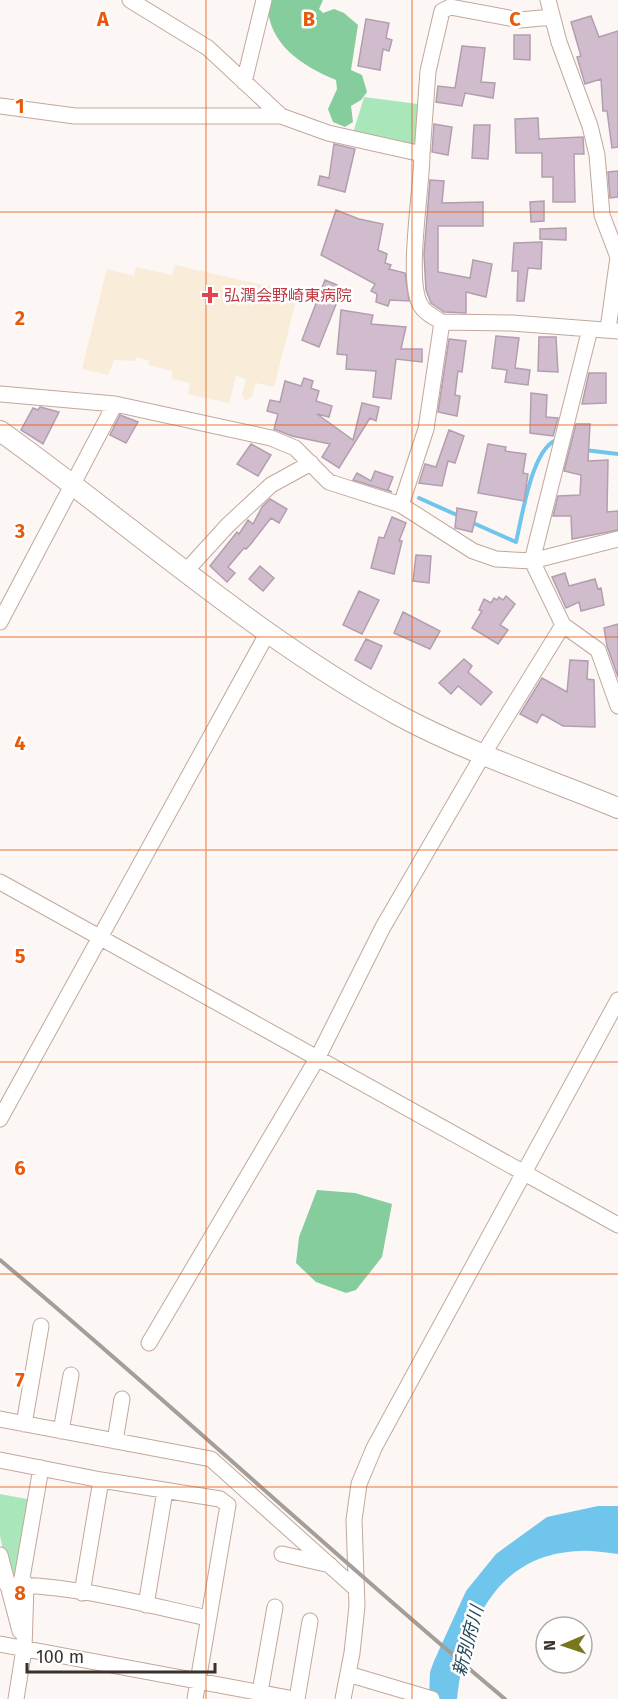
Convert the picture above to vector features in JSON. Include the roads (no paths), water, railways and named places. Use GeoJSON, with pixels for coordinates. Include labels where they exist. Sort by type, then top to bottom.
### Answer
{"type":"FeatureCollection","features":[{"type":"Feature","properties":{"kind":"street"},"geometry":{"type":"LineString","coordinates":[[130,0],[208,48],[281,116]]}},
{"type":"Feature","properties":{"kind":"street"},"geometry":{"type":"LineString","coordinates":[[244,82],[264,0]]}},
{"type":"Feature","properties":{"kind":"street"},"geometry":{"type":"LineString","coordinates":[[548,0],[578,99],[590,126],[597,155],[602,215],[618,257],[613,330],[512,323],[442,322],[420,305],[415,259],[428,71],[442,11],[450,7],[520,20],[552,17]]}},
{"type":"Feature","properties":{"kind":"street"},"geometry":{"type":"LineString","coordinates":[[0,106],[75,116],[281,116],[328,133],[422,154]]}},
{"type":"Feature","properties":{"kind":"street"},"geometry":{"type":"LineString","coordinates":[[401,505],[426,429],[442,322]]}},
{"type":"Feature","properties":{"kind":"street"},"geometry":{"type":"LineString","coordinates":[[590,329],[532,561],[563,625],[598,650],[618,706]]}},
{"type":"Feature","properties":{"kind":"street"},"geometry":{"type":"LineString","coordinates":[[0,394],[116,404],[271,438],[295,448],[329,482],[401,505],[473,551],[496,559],[532,561],[618,539]]}},
{"type":"Feature","properties":{"kind":"street"},"geometry":{"type":"LineString","coordinates":[[0,622],[75,485],[116,404]]}},
{"type":"Feature","properties":{"kind":"street"},"geometry":{"type":"LineString","coordinates":[[0,431],[75,485],[267,634],[401,716],[483,753],[618,808]]}},
{"type":"Feature","properties":{"kind":"street"},"geometry":{"type":"LineString","coordinates":[[185,572],[228,525],[271,485],[311,463]]}},
{"type":"Feature","properties":{"kind":"street"},"geometry":{"type":"LineString","coordinates":[[149,1343],[318,1057],[383,927],[483,753],[563,625]]}},
{"type":"Feature","properties":{"kind":"street"},"geometry":{"type":"LineString","coordinates":[[0,1119],[267,634]]}},
{"type":"Feature","properties":{"kind":"street"},"geometry":{"type":"LineString","coordinates":[[0,882],[618,1225]]}},
{"type":"Feature","properties":{"kind":"street"},"geometry":{"type":"LineString","coordinates":[[343,1699],[355,1630],[354,1520],[359,1484],[374,1448],[618,1000]]}},
{"type":"Feature","properties":{"kind":"street"},"geometry":{"type":"LineString","coordinates":[[24,1424],[41,1326]]}},
{"type":"Feature","properties":{"kind":"street"},"geometry":{"type":"LineString","coordinates":[[61,1431],[71,1375]]}},
{"type":"Feature","properties":{"kind":"street"},"geometry":{"type":"LineString","coordinates":[[116,1441],[122,1399]]}},
{"type":"Feature","properties":{"kind":"street"},"geometry":{"type":"LineString","coordinates":[[0,1419],[211,1459],[333,1565],[355,1588]]}},
{"type":"Feature","properties":{"kind":"street"},"geometry":{"type":"LineString","coordinates":[[0,1460],[101,1480],[220,1498],[228,1505],[195,1699]]}},
{"type":"Feature","properties":{"kind":"street"},"geometry":{"type":"LineString","coordinates":[[16,1699],[24,1649],[26,1585],[22,1578],[41,1468]]}},
{"type":"Feature","properties":{"kind":"street"},"geometry":{"type":"LineString","coordinates":[[82,1593],[101,1480]]}},
{"type":"Feature","properties":{"kind":"street"},"geometry":{"type":"LineString","coordinates":[[146,1605],[165,1491]]}},
{"type":"Feature","properties":{"kind":"street"},"geometry":{"type":"LineString","coordinates":[[282,1554],[333,1565]]}},
{"type":"Feature","properties":{"kind":"street"},"geometry":{"type":"LineString","coordinates":[[0,1555],[24,1649]]}},
{"type":"Feature","properties":{"kind":"street"},"geometry":{"type":"LineString","coordinates":[[8,1585],[26,1585],[82,1593],[208,1618]]}},
{"type":"Feature","properties":{"kind":"street"},"geometry":{"type":"LineString","coordinates":[[263,1695],[275,1607]]}},
{"type":"Feature","properties":{"kind":"street"},"geometry":{"type":"LineString","coordinates":[[0,1644],[198,1680],[263,1695],[296,1699],[310,1621]]}},
{"type":"Feature","properties":{"kind":"street"},"geometry":{"type":"LineString","coordinates":[[348,1674],[427,1697]]}},
{"type":"Feature","properties":{"kind":"water","name":"新別府川"},"geometry":{"type":"Polygon","coordinates":[[[598,1506],[618,1506],[618,1554],[586,1551],[552,1555],[527,1565],[507,1579],[490,1598],[477,1621],[461,1672],[457,1699],[429,1699],[430,1672],[466,1591],[496,1554],[547,1517],[598,1506]]]}},
{"type":"Feature","properties":{"kind":"waterway"},"geometry":{"type":"LineString","coordinates":[[471,522],[516,542],[535,467],[550,444],[560,439]]}},
{"type":"Feature","properties":{"kind":"waterway"},"geometry":{"type":"LineString","coordinates":[[585,450],[618,454]]}},
{"type":"Feature","properties":{"kind":"waterway"},"geometry":{"type":"LineString","coordinates":[[419,498],[459,516]]}},
{"type":"Feature","properties":{"kind":"railway"},"geometry":{"type":"LineString","coordinates":[[0,1260],[505,1699]]}},
{"type":"Feature","properties":{"kind":"place","name":"弘潤会野崎東病院"},"geometry":{"type":"Point","coordinates":[210,295]}}]}
